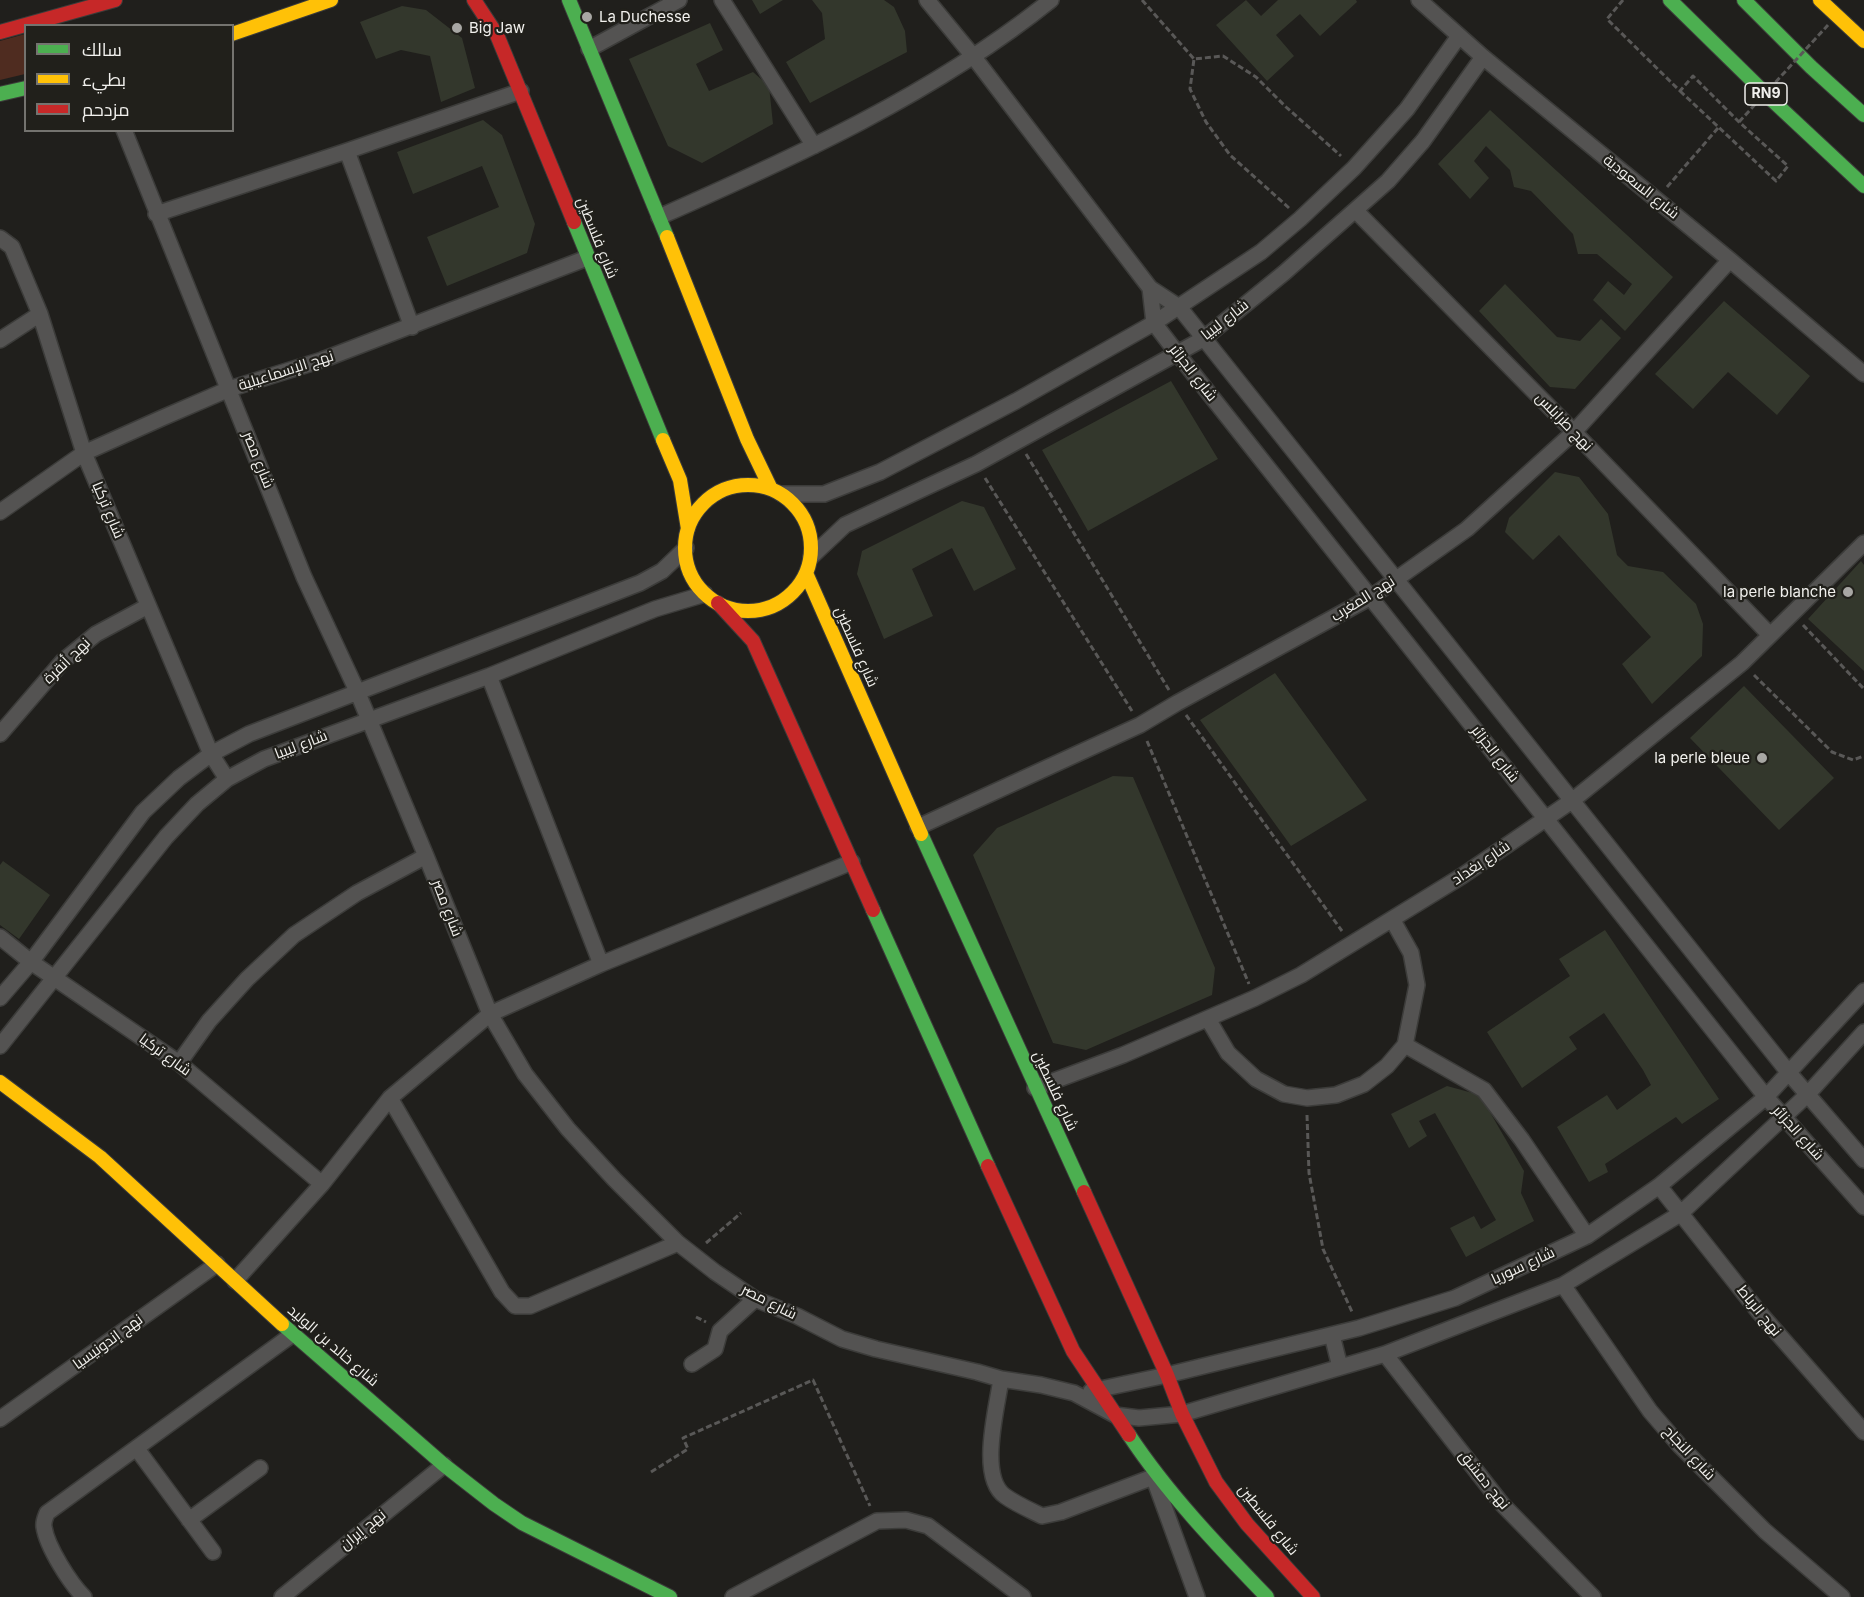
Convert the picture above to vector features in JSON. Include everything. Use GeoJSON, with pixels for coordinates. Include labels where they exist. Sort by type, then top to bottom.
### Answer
{"type":"FeatureCollection","features":[{"type":"Feature","properties":{"kind":"main road"},"geometry":{"type":"LineString","coordinates":[[32,24],[80,12],[115,0]]}},
{"type":"Feature","properties":{"kind":"main road"},"geometry":{"type":"LineString","coordinates":[[234,33],[331,0]]}},
{"type":"Feature","properties":{"kind":"main road","name":"شارع فلسطين"},"geometry":{"type":"LineString","coordinates":[[474,0],[497,35],[680,480],[688,529]]}},
{"type":"Feature","properties":{"kind":"main road"},"geometry":{"type":"LineString","coordinates":[[569,0],[659,217],[747,440],[777,491]]}},
{"type":"Feature","properties":{"kind":"main road","name":"RN9"},"geometry":{"type":"LineString","coordinates":[[1670,0],[1864,186]]}},
{"type":"Feature","properties":{"kind":"main road"},"geometry":{"type":"LineString","coordinates":[[1744,0],[1811,67],[1864,115]]}},
{"type":"Feature","properties":{"kind":"main road"},"geometry":{"type":"LineString","coordinates":[[1820,0],[1864,41]]}},
{"type":"Feature","properties":{"kind":"main road"},"geometry":{"type":"LineString","coordinates":[[0,32],[24,26]]}},
{"type":"Feature","properties":{"kind":"main road"},"geometry":{"type":"LineString","coordinates":[[0,94],[24,88]]}},
{"type":"Feature","properties":{"kind":"main road"},"geometry":{"type":"LineString","coordinates":[[718,603],[738,610],[759,610],[779,603],[795,591],[806,573],[811,557],[811,539],[806,521],[796,506],[777,491],[755,484],[746,485],[721,490],[706,500],[695,513],[688,529],[687,563],[694,580],[705,594],[718,603],[753,641],[1064,1333],[1152,1473],[1267,1597]]}},
{"type":"Feature","properties":{"kind":"main road","name":"شارع فلسطين"},"geometry":{"type":"LineString","coordinates":[[806,573],[1035,1088],[1167,1375],[1182,1414],[1216,1482],[1247,1524],[1313,1597]]}},
{"type":"Feature","properties":{"kind":"main road","name":"شارع خالد بن الوليد"},"geometry":{"type":"LineString","coordinates":[[0,1082],[100,1156],[293,1334],[444,1465],[522,1522],[670,1597]]}},
{"type":"Feature","properties":{"kind":"street"},"geometry":{"type":"LineString","coordinates":[[589,48],[679,0]]}},
{"type":"Feature","properties":{"kind":"street"},"geometry":{"type":"LineString","coordinates":[[722,0],[814,146]]}},
{"type":"Feature","properties":{"kind":"street","name":"شارع الجزائر"},"geometry":{"type":"LineString","coordinates":[[927,0],[973,56],[1149,288],[1179,307],[1789,1073],[1864,1160]]}},
{"type":"Feature","properties":{"kind":"street"},"geometry":{"type":"LineString","coordinates":[[659,217],[814,146],[896,103],[973,56],[1051,0]]}},
{"type":"Feature","properties":{"kind":"street","name":"شارع السعودية"},"geometry":{"type":"LineString","coordinates":[[1419,0],[1483,57],[1730,260],[1864,374]]}},
{"type":"Feature","properties":{"kind":"street"},"geometry":{"type":"LineString","coordinates":[[777,491],[824,494],[880,472],[1016,401],[1179,307],[1261,252],[1354,168],[1407,109],[1459,36]]}},
{"type":"Feature","properties":{"kind":"street","name":"شارع ليبيا"},"geometry":{"type":"LineString","coordinates":[[811,557],[845,525],[976,464],[1203,339],[1284,273],[1388,181],[1423,141],[1483,57]]}},
{"type":"Feature","properties":{"kind":"street"},"geometry":{"type":"LineString","coordinates":[[156,214],[521,92]]}},
{"type":"Feature","properties":{"kind":"street","name":"شارع مصر"},"geometry":{"type":"LineString","coordinates":[[125,132],[304,577],[357,691],[490,1014],[525,1074],[568,1129],[678,1244],[755,1299],[797,1316],[842,1339],[876,1349],[977,1372],[1001,1380],[1074,1392],[1099,1390]]}},
{"type":"Feature","properties":{"kind":"street"},"geometry":{"type":"LineString","coordinates":[[347,151],[412,327]]}},
{"type":"Feature","properties":{"kind":"street","name":"نهج طرابلس"},"geometry":{"type":"LineString","coordinates":[[1356,211],[1770,635]]}},
{"type":"Feature","properties":{"kind":"street","name":"شارع تركيا"},"geometry":{"type":"LineString","coordinates":[[0,238],[12,248],[40,314],[84,453],[210,754],[227,779]]}},
{"type":"Feature","properties":{"kind":"street","name":"نهج الإسماعيلية"},"geometry":{"type":"LineString","coordinates":[[0,512],[84,453],[230,389],[322,360],[412,327],[587,258]]}},
{"type":"Feature","properties":{"kind":"street","name":"نهج المغرب"},"geometry":{"type":"LineString","coordinates":[[918,827],[1140,725],[1177,702],[1371,597],[1467,529],[1574,432],[1730,260]]}},
{"type":"Feature","properties":{"kind":"street","name":"شارع الجزائر"},"geometry":{"type":"LineString","coordinates":[[1149,288],[1154,323],[1177,353],[1766,1097],[1864,1207]]}},
{"type":"Feature","properties":{"kind":"street"},"geometry":{"type":"LineString","coordinates":[[0,340],[40,314]]}},
{"type":"Feature","properties":{"kind":"street","name":"شارع بغداد"},"geometry":{"type":"LineString","coordinates":[[1035,1088],[1123,1055],[1301,975],[1462,876],[1572,800],[1742,663],[1864,543]]}},
{"type":"Feature","properties":{"kind":"street","name":"شارع ليبيا"},"geometry":{"type":"LineString","coordinates":[[0,998],[31,962],[143,812],[179,778],[210,754],[249,734],[357,691],[640,583],[662,571],[686,548]]}},
{"type":"Feature","properties":{"kind":"street","name":"شارع ليبيا"},"geometry":{"type":"LineString","coordinates":[[0,1046],[166,837],[197,804],[227,779],[264,759],[489,676],[655,609],[705,594]]}},
{"type":"Feature","properties":{"kind":"street","name":"نهج أنقرة"},"geometry":{"type":"LineString","coordinates":[[0,734],[63,661],[96,634],[148,606]]}},
{"type":"Feature","properties":{"kind":"street"},"geometry":{"type":"LineString","coordinates":[[489,676],[601,964]]}},
{"type":"Feature","properties":{"kind":"street"},"geometry":{"type":"LineString","coordinates":[[179,1063],[208,1020],[294,935],[357,893],[426,856]]}},
{"type":"Feature","properties":{"kind":"street"},"geometry":{"type":"LineString","coordinates":[[235,1281],[322,1184],[390,1098],[490,1014],[601,964],[852,862]]}},
{"type":"Feature","properties":{"kind":"street"},"geometry":{"type":"LineString","coordinates":[[1208,1018],[1228,1053],[1256,1079],[1284,1094],[1307,1098],[1336,1095],[1364,1084],[1387,1066],[1405,1045],[1417,985],[1411,953],[1392,919]]}},
{"type":"Feature","properties":{"kind":"street","name":"شارع تركيا"},"geometry":{"type":"LineString","coordinates":[[0,936],[31,962],[179,1063],[322,1184]]}},
{"type":"Feature","properties":{"kind":"street","name":"شارع سوريا"},"geometry":{"type":"LineString","coordinates":[[1099,1390],[1332,1335],[1455,1298],[1587,1236],[1659,1186],[1766,1097],[1864,991]]}},
{"type":"Feature","properties":{"kind":"street","name":"شارع سوريا"},"geometry":{"type":"LineString","coordinates":[[1115,1415],[1139,1418],[1182,1414],[1385,1354],[1563,1285],[1680,1214],[1807,1095],[1864,1032]]}},
{"type":"Feature","properties":{"kind":"street"},"geometry":{"type":"LineString","coordinates":[[1405,1045],[1484,1090],[1522,1140],[1587,1236]]}},
{"type":"Feature","properties":{"kind":"street"},"geometry":{"type":"LineString","coordinates":[[390,1098],[502,1292],[515,1306],[530,1306],[678,1244]]}},
{"type":"Feature","properties":{"kind":"street","name":"نهج الرباط"},"geometry":{"type":"LineString","coordinates":[[1659,1186],[1758,1311],[1864,1432]]}},
{"type":"Feature","properties":{"kind":"street","name":"نهج إندونيسيا"},"geometry":{"type":"LineString","coordinates":[[0,1419],[217,1264]]}},
{"type":"Feature","properties":{"kind":"street","name":"شارع النجاح"},"geometry":{"type":"LineString","coordinates":[[1563,1285],[1650,1411],[1680,1446],[1765,1531],[1842,1597]]}},
{"type":"Feature","properties":{"kind":"street"},"geometry":{"type":"LineString","coordinates":[[693,1364],[715,1349],[720,1331],[755,1299]]}},
{"type":"Feature","properties":{"kind":"street"},"geometry":{"type":"LineString","coordinates":[[84,1597],[76,1589],[46,1538],[43,1524],[47,1513],[293,1334]]}},
{"type":"Feature","properties":{"kind":"street"},"geometry":{"type":"LineString","coordinates":[[1332,1335],[1340,1367]]}},
{"type":"Feature","properties":{"kind":"street","name":"نهج دمشق"},"geometry":{"type":"LineString","coordinates":[[1385,1354],[1502,1504],[1593,1597]]}},
{"type":"Feature","properties":{"kind":"street"},"geometry":{"type":"LineString","coordinates":[[1001,1380],[990,1459],[993,1480],[1003,1496],[1042,1516],[1061,1512],[1152,1473],[1194,1595]]}},
{"type":"Feature","properties":{"kind":"street","name":"شارع مصر"},"geometry":{"type":"LineString","coordinates":[[1074,1392],[1115,1415]]}},
{"type":"Feature","properties":{"kind":"street"},"geometry":{"type":"LineString","coordinates":[[137,1449],[213,1552]]}},
{"type":"Feature","properties":{"kind":"street","name":"نهج إيران"},"geometry":{"type":"LineString","coordinates":[[282,1597],[444,1465]]}},
{"type":"Feature","properties":{"kind":"street"},"geometry":{"type":"LineString","coordinates":[[189,1520],[260,1468]]}},
{"type":"Feature","properties":{"kind":"street"},"geometry":{"type":"LineString","coordinates":[[733,1597],[877,1521],[906,1521],[928,1526],[1023,1597]]}},
{"type":"Feature","properties":{"kind":"street"},"geometry":{"type":"LineString","coordinates":[[638,1597],[650,1587]]}},
{"type":"Feature","properties":{"kind":"path"},"geometry":{"type":"LineString","coordinates":[[1142,0],[1194,59],[1190,89],[1206,122],[1230,155],[1300,219]]}},
{"type":"Feature","properties":{"kind":"path"},"geometry":{"type":"LineString","coordinates":[[1623,0],[1607,19],[1680,91],[1776,181],[1788,166],[1738,122],[1693,76],[1680,91]]}},
{"type":"Feature","properties":{"kind":"path"},"geometry":{"type":"LineString","coordinates":[[1738,122],[1828,24]]}},
{"type":"Feature","properties":{"kind":"path"},"geometry":{"type":"LineString","coordinates":[[1194,59],[1223,56],[1256,77],[1354,168]]}},
{"type":"Feature","properties":{"kind":"path"},"geometry":{"type":"LineString","coordinates":[[1656,199],[1719,128]]}},
{"type":"Feature","properties":{"kind":"path"},"geometry":{"type":"LineString","coordinates":[[1792,613],[1864,688]]}},
{"type":"Feature","properties":{"kind":"path"},"geometry":{"type":"LineString","coordinates":[[1742,663],[1832,752],[1853,760],[1864,756]]}},
{"type":"Feature","properties":{"kind":"path"},"geometry":{"type":"LineString","coordinates":[[1307,1098],[1310,1173],[1323,1249],[1359,1328]]}},
{"type":"Feature","properties":{"kind":"path"},"geometry":{"type":"LineString","coordinates":[[692,1254],[741,1213]]}},
{"type":"Feature","properties":{"kind":"path"},"geometry":{"type":"LineString","coordinates":[[651,1472],[688,1449],[682,1438],[813,1380],[877,1521]]}},
{"type":"Feature","properties":{"kind":"shaded area"},"geometry":{"type":"Polygon","coordinates":[[[24,34],[24,74],[0,80],[0,41],[24,34]]]}},
{"type":"Feature","properties":{"kind":"building"},"geometry":{"type":"Polygon","coordinates":[[[752,0],[783,0],[760,14],[752,0]]]}},
{"type":"Feature","properties":{"kind":"building"},"geometry":{"type":"Polygon","coordinates":[[[812,0],[884,0],[894,7],[905,31],[907,52],[810,103],[786,62],[825,39],[822,13],[812,0]]]}},
{"type":"Feature","properties":{"kind":"building"},"geometry":{"type":"Polygon","coordinates":[[[1246,0],[1261,16],[1278,0],[1356,0],[1357,2],[1320,36],[1300,14],[1276,35],[1294,56],[1267,81],[1216,25],[1246,0]]]}},
{"type":"Feature","properties":{"kind":"building"},"geometry":{"type":"Polygon","coordinates":[[[402,6],[426,10],[462,38],[475,88],[441,102],[430,56],[401,50],[376,59],[360,22],[402,6]]]}},
{"type":"Feature","properties":{"kind":"building"},"geometry":{"type":"Polygon","coordinates":[[[710,23],[723,50],[696,64],[709,91],[753,72],[769,86],[773,124],[702,163],[668,146],[629,59],[710,23]]]}},
{"type":"Feature","properties":{"kind":"building"},"geometry":{"type":"Polygon","coordinates":[[[1490,110],[1673,277],[1625,331],[1593,300],[1608,281],[1624,295],[1632,284],[1597,254],[1578,254],[1573,234],[1531,191],[1514,187],[1510,170],[1486,146],[1474,161],[1489,178],[1470,199],[1438,164],[1490,110]]]}},
{"type":"Feature","properties":{"kind":"building"},"geometry":{"type":"Polygon","coordinates":[[[483,120],[502,135],[535,224],[527,253],[447,286],[427,237],[499,207],[482,166],[413,194],[397,152],[483,120]]]}},
{"type":"Feature","properties":{"kind":"building"},"geometry":{"type":"Polygon","coordinates":[[[1505,284],[1557,337],[1580,341],[1601,319],[1621,338],[1575,389],[1550,387],[1479,311],[1505,284]]]}},
{"type":"Feature","properties":{"kind":"building"},"geometry":{"type":"Polygon","coordinates":[[[1724,301],[1810,376],[1777,415],[1728,372],[1693,409],[1655,374],[1724,301]]]}},
{"type":"Feature","properties":{"kind":"building"},"geometry":{"type":"Polygon","coordinates":[[[1171,381],[1218,459],[1088,531],[1042,450],[1171,381]]]}},
{"type":"Feature","properties":{"kind":"building"},"geometry":{"type":"Polygon","coordinates":[[[1555,472],[1579,477],[1608,514],[1617,555],[1628,566],[1663,572],[1696,604],[1703,624],[1702,656],[1652,704],[1622,664],[1651,637],[1559,535],[1533,560],[1505,532],[1509,518],[1555,472]]]}},
{"type":"Feature","properties":{"kind":"building"},"geometry":{"type":"Polygon","coordinates":[[[962,501],[984,507],[1016,569],[974,591],[952,548],[912,569],[933,616],[884,639],[857,574],[862,551],[962,501]]]}},
{"type":"Feature","properties":{"kind":"building","name":"la perle blanche"},"geometry":{"type":"Polygon","coordinates":[[[1861,561],[1864,565],[1864,671],[1808,619],[1861,561]]]}},
{"type":"Feature","properties":{"kind":"building"},"geometry":{"type":"Polygon","coordinates":[[[1275,673],[1367,800],[1291,846],[1200,720],[1275,673]]]}},
{"type":"Feature","properties":{"kind":"building","name":"la perle bleue"},"geometry":{"type":"Polygon","coordinates":[[[1744,686],[1834,778],[1779,830],[1690,738],[1744,686]]]}},
{"type":"Feature","properties":{"kind":"building"},"geometry":{"type":"Polygon","coordinates":[[[1113,776],[1133,777],[1215,968],[1212,995],[1086,1050],[1053,1043],[973,855],[997,828],[1113,776]]]}},
{"type":"Feature","properties":{"kind":"building"},"geometry":{"type":"Polygon","coordinates":[[[3,861],[50,895],[19,939],[0,925],[0,865],[3,861]]]}},
{"type":"Feature","properties":{"kind":"building"},"geometry":{"type":"Polygon","coordinates":[[[1605,930],[1719,1099],[1682,1124],[1676,1117],[1605,1164],[1608,1172],[1589,1182],[1557,1127],[1607,1095],[1617,1110],[1651,1085],[1643,1070],[1604,1013],[1569,1037],[1577,1049],[1522,1088],[1487,1032],[1570,976],[1559,959],[1605,930]]]}},
{"type":"Feature","properties":{"kind":"building"},"geometry":{"type":"Polygon","coordinates":[[[1447,1086],[1480,1095],[1524,1171],[1521,1193],[1534,1221],[1466,1257],[1450,1228],[1474,1216],[1481,1229],[1496,1220],[1435,1113],[1419,1121],[1427,1136],[1409,1148],[1391,1114],[1447,1086]]]}},
{"type":"Feature","properties":{"kind":"traffic: fast"},"geometry":{"type":"LineString","coordinates":[[569,0],[667,237]]}},
{"type":"Feature","properties":{"kind":"traffic: fast"},"geometry":{"type":"LineString","coordinates":[[1670,0],[1864,186]]}},
{"type":"Feature","properties":{"kind":"traffic: fast"},"geometry":{"type":"LineString","coordinates":[[1744,0],[1811,67],[1864,115]]}},
{"type":"Feature","properties":{"kind":"traffic: fast"},"geometry":{"type":"LineString","coordinates":[[0,94],[24,88]]}},
{"type":"Feature","properties":{"kind":"traffic: fast"},"geometry":{"type":"LineString","coordinates":[[574,222],[663,440]]}},
{"type":"Feature","properties":{"kind":"traffic: fast"},"geometry":{"type":"LineString","coordinates":[[921,834],[1084,1192]]}},
{"type":"Feature","properties":{"kind":"traffic: fast"},"geometry":{"type":"LineString","coordinates":[[873,910],[988,1166]]}},
{"type":"Feature","properties":{"kind":"traffic: fast"},"geometry":{"type":"LineString","coordinates":[[282,1324],[444,1465],[494,1504],[522,1523],[670,1597]]}},
{"type":"Feature","properties":{"kind":"traffic: fast"},"geometry":{"type":"LineString","coordinates":[[1129,1435],[1177,1499],[1267,1597]]}},
{"type":"Feature","properties":{"kind":"traffic: slow"},"geometry":{"type":"LineString","coordinates":[[234,33],[331,0]]}},
{"type":"Feature","properties":{"kind":"traffic: slow"},"geometry":{"type":"LineString","coordinates":[[1820,0],[1864,41]]}},
{"type":"Feature","properties":{"kind":"traffic: slow"},"geometry":{"type":"LineString","coordinates":[[667,237],[747,439],[771,489]]}},
{"type":"Feature","properties":{"kind":"traffic: slow"},"geometry":{"type":"LineString","coordinates":[[663,440],[680,480],[688,529]]}},
{"type":"Feature","properties":{"kind":"traffic: slow"},"geometry":{"type":"LineString","coordinates":[[748,485],[772,490],[793,503],[806,524],[811,548],[806,572],[793,593],[772,606],[748,611],[724,606],[703,593],[690,572],[685,548],[690,524],[703,503],[724,490],[748,485]]}},
{"type":"Feature","properties":{"kind":"traffic: slow"},"geometry":{"type":"LineString","coordinates":[[806,573],[921,834]]}},
{"type":"Feature","properties":{"kind":"traffic: slow"},"geometry":{"type":"LineString","coordinates":[[0,1082],[100,1157],[282,1324]]}},
{"type":"Feature","properties":{"kind":"traffic: jam"},"geometry":{"type":"LineString","coordinates":[[29,24],[115,0]]}},
{"type":"Feature","properties":{"kind":"traffic: jam"},"geometry":{"type":"LineString","coordinates":[[474,0],[497,35],[574,222]]}},
{"type":"Feature","properties":{"kind":"traffic: jam"},"geometry":{"type":"LineString","coordinates":[[0,32],[24,25]]}},
{"type":"Feature","properties":{"kind":"traffic: jam"},"geometry":{"type":"LineString","coordinates":[[718,603],[753,641],[873,910]]}},
{"type":"Feature","properties":{"kind":"traffic: jam"},"geometry":{"type":"LineString","coordinates":[[988,1166],[1073,1351],[1129,1435]]}},
{"type":"Feature","properties":{"kind":"traffic: jam"},"geometry":{"type":"LineString","coordinates":[[1084,1192],[1167,1375],[1182,1414],[1216,1482],[1247,1524],[1313,1597]]}},
{"type":"Feature","properties":{"kind":"place","name":"La Duchesse"},"geometry":{"type":"Point","coordinates":[587,17]}},
{"type":"Feature","properties":{"kind":"place","name":"Big Jaw"},"geometry":{"type":"Point","coordinates":[457,28]}},
{"type":"Feature","properties":{"kind":"place","name":"la perle blanche"},"geometry":{"type":"Point","coordinates":[1848,592]}},
{"type":"Feature","properties":{"kind":"place","name":"la perle bleue"},"geometry":{"type":"Point","coordinates":[1762,758]}}]}
